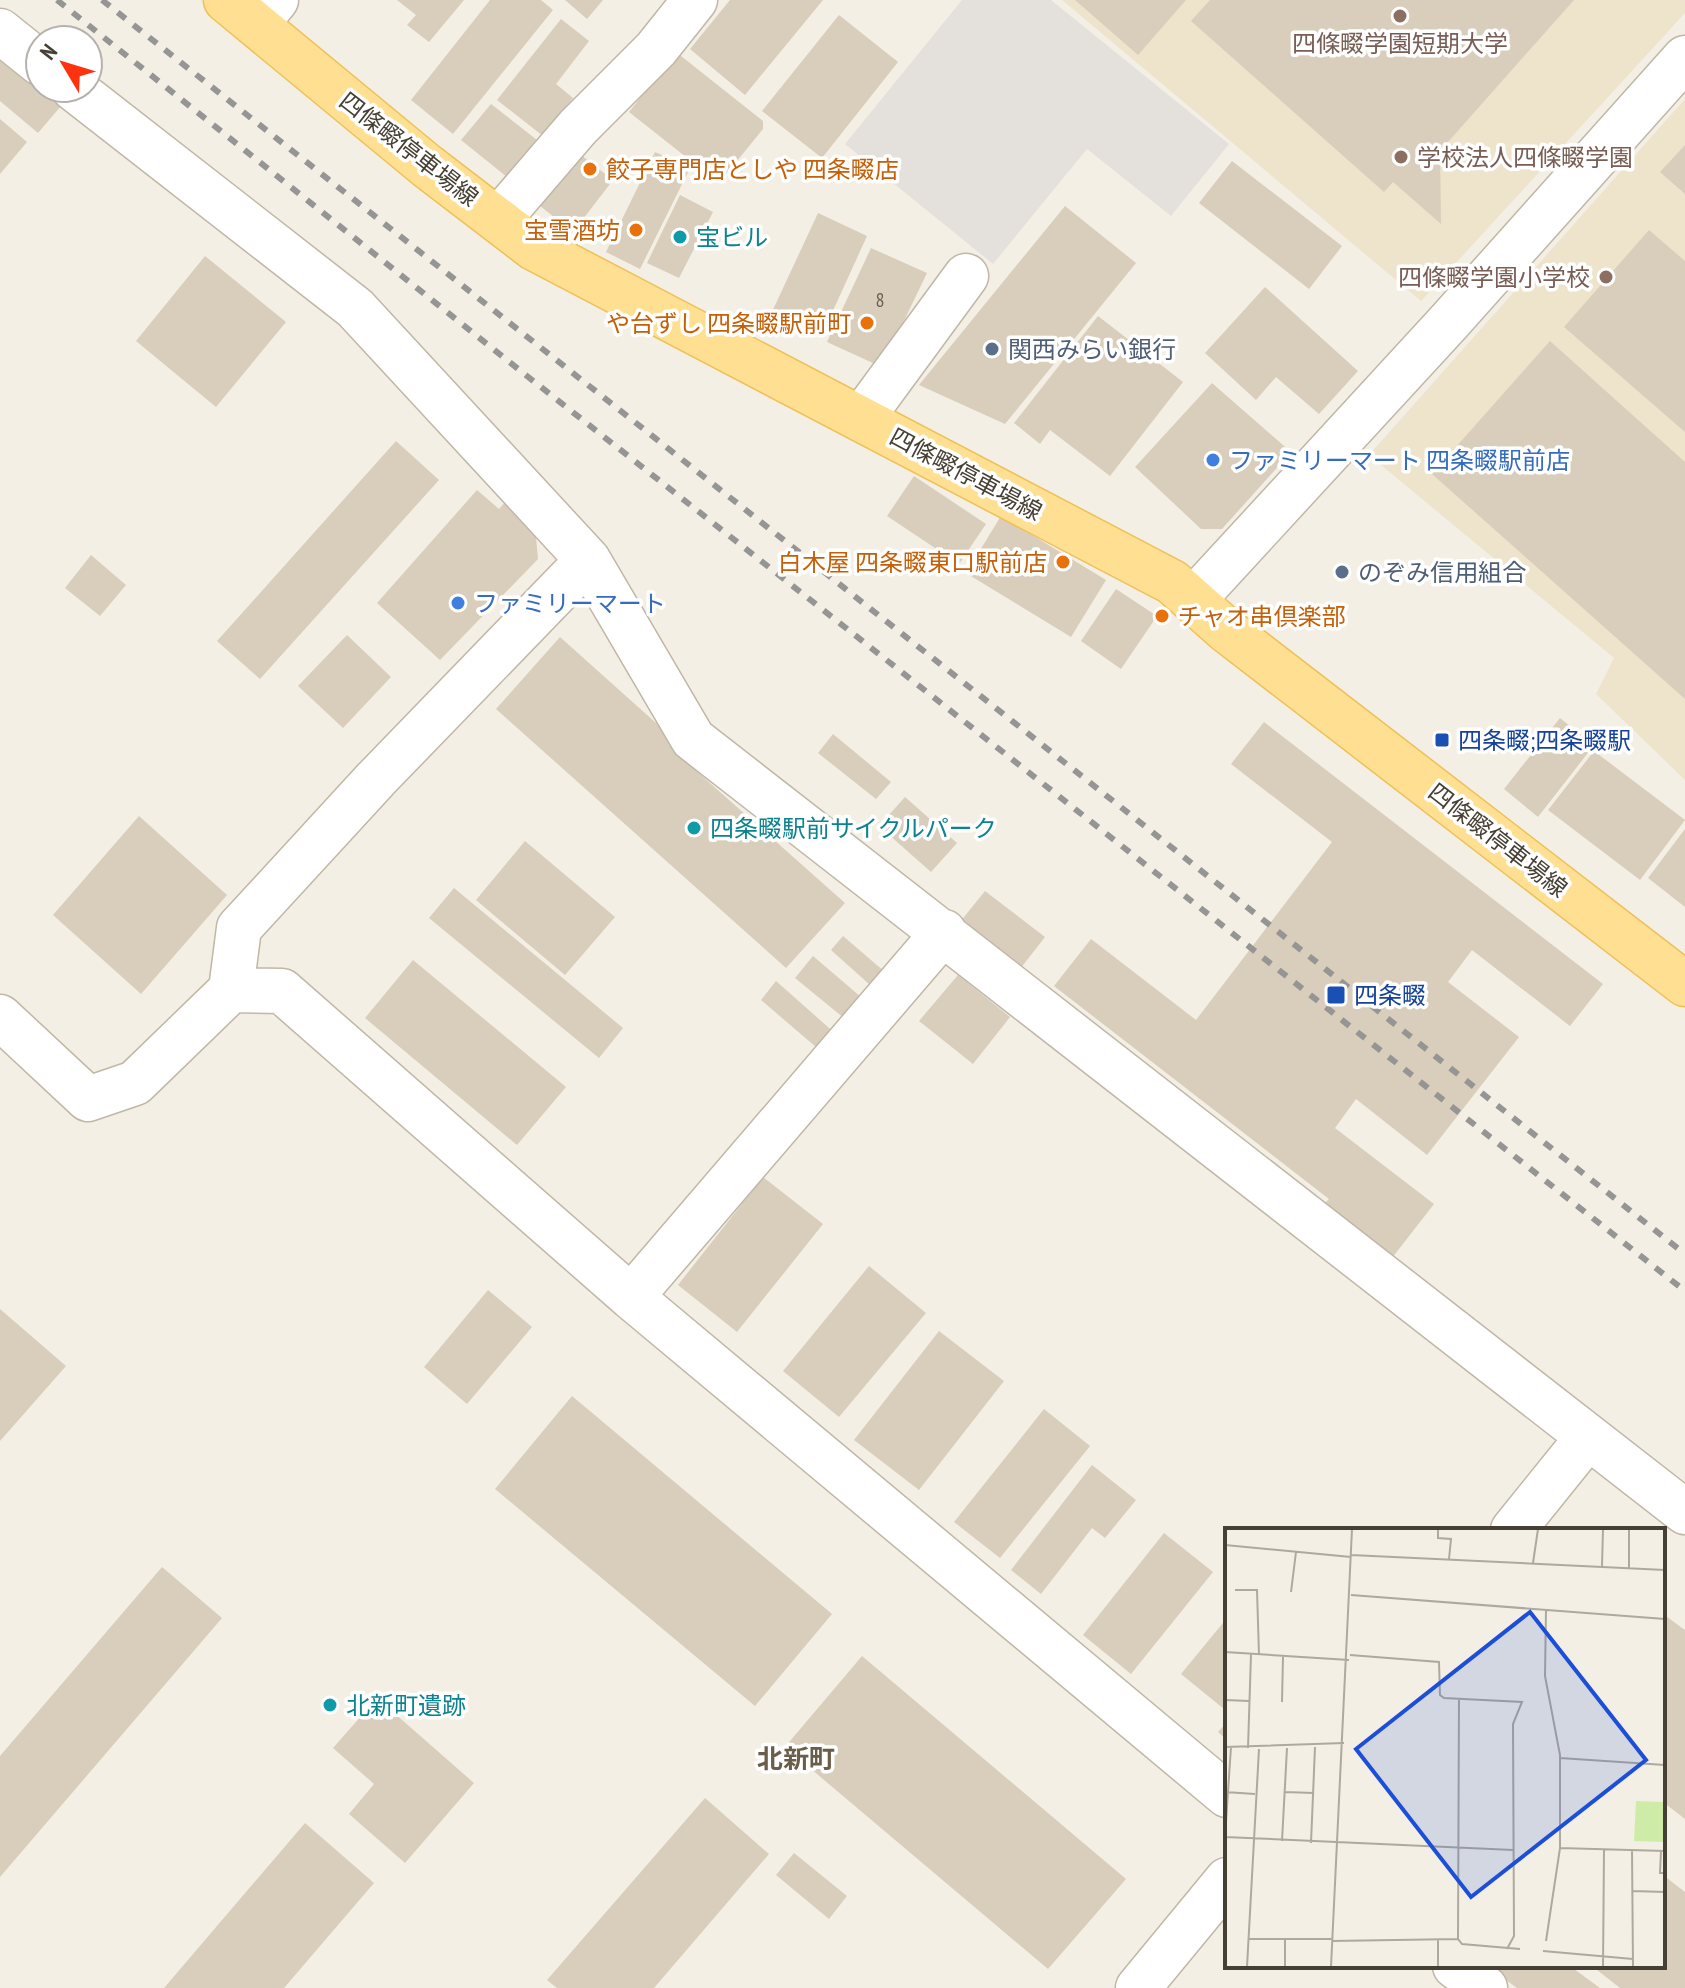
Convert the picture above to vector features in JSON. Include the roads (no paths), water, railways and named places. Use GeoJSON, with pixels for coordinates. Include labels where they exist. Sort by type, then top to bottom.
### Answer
{"type":"FeatureCollection","features":[{"type":"Feature","properties":{"kind":"main road","name":"四條畷停車場線"},"geometry":{"type":"LineString","coordinates":[[252,8],[427,166],[534,248],[1172,582],[1226,630],[1685,984]]}},
{"type":"Feature","properties":{"kind":"street"},"geometry":{"type":"LineString","coordinates":[[499,219],[578,127],[656,49],[695,0]]}},
{"type":"Feature","properties":{"kind":"street"},"geometry":{"type":"LineString","coordinates":[[0,31],[24,50]]}},
{"type":"Feature","properties":{"kind":"street"},"geometry":{"type":"LineString","coordinates":[[1194,599],[1448,323],[1685,58]]}},
{"type":"Feature","properties":{"kind":"street"},"geometry":{"type":"LineString","coordinates":[[94,104],[355,308],[588,560],[693,739],[1685,1512]]}},
{"type":"Feature","properties":{"kind":"street"},"geometry":{"type":"LineString","coordinates":[[861,419],[966,276]]}},
{"type":"Feature","properties":{"kind":"street"},"geometry":{"type":"LineString","coordinates":[[0,1017],[88,1099],[135,1083],[231,990],[239,928],[376,779],[588,560]]}},
{"type":"Feature","properties":{"kind":"street"},"geometry":{"type":"LineString","coordinates":[[631,1297],[944,932]]}},
{"type":"Feature","properties":{"kind":"street"},"geometry":{"type":"LineString","coordinates":[[231,990],[282,991],[631,1297],[1225,1793]]}},
{"type":"Feature","properties":{"kind":"street"},"geometry":{"type":"LineString","coordinates":[[1515,1528],[1588,1437]]}},
{"type":"Feature","properties":{"kind":"street"},"geometry":{"type":"LineString","coordinates":[[1138,1988],[1225,1882]]}},
{"type":"Feature","properties":{"kind":"street"},"geometry":{"type":"LineString","coordinates":[[1458,1968],[1485,1988]]}},
{"type":"Feature","properties":{"kind":"railway"},"geometry":{"type":"LineString","coordinates":[[57,0],[527,376],[1685,1291]]}},
{"type":"Feature","properties":{"kind":"railway"},"geometry":{"type":"LineString","coordinates":[[102,0],[1685,1254]]}},
{"type":"Feature","properties":{"kind":"place","name":"四條畷学園短期大学"},"geometry":{"type":"Point","coordinates":[1400,16]}},
{"type":"Feature","properties":{"kind":"place","name":"学校法人四條畷学園"},"geometry":{"type":"Point","coordinates":[1401,157]}},
{"type":"Feature","properties":{"kind":"place","name":"餃子専門店としや 四条畷店"},"geometry":{"type":"Point","coordinates":[590,169]}},
{"type":"Feature","properties":{"kind":"place","name":"宝雪酒坊"},"geometry":{"type":"Point","coordinates":[636,230]}},
{"type":"Feature","properties":{"kind":"place","name":"宝ビル"},"geometry":{"type":"Point","coordinates":[680,237]}},
{"type":"Feature","properties":{"kind":"place","name":"四條畷学園小学校"},"geometry":{"type":"Point","coordinates":[1606,277]}},
{"type":"Feature","properties":{"kind":"place","name":"や台ずし 四条畷駅前町"},"geometry":{"type":"Point","coordinates":[867,323]}},
{"type":"Feature","properties":{"kind":"place","name":"関西みらい銀行"},"geometry":{"type":"Point","coordinates":[992,349]}},
{"type":"Feature","properties":{"kind":"place","name":"ファミリーマート 四条畷駅前店"},"geometry":{"type":"Point","coordinates":[1213,460]}},
{"type":"Feature","properties":{"kind":"place","name":"白木屋 四条畷東口駅前店"},"geometry":{"type":"Point","coordinates":[1063,562]}},
{"type":"Feature","properties":{"kind":"place","name":"のぞみ信用組合"},"geometry":{"type":"Point","coordinates":[1342,572]}},
{"type":"Feature","properties":{"kind":"place","name":"ファミリーマート"},"geometry":{"type":"Point","coordinates":[458,603]}},
{"type":"Feature","properties":{"kind":"place","name":"チャオ串倶楽部"},"geometry":{"type":"Point","coordinates":[1162,616]}},
{"type":"Feature","properties":{"kind":"place","name":"四条畷;四条畷駅"},"geometry":{"type":"Point","coordinates":[1442,740]}},
{"type":"Feature","properties":{"kind":"place","name":"四条畷駅前サイクルパーク"},"geometry":{"type":"Point","coordinates":[694,828]}},
{"type":"Feature","properties":{"kind":"place","name":"四条畷"},"geometry":{"type":"Point","coordinates":[1336,995]}},
{"type":"Feature","properties":{"kind":"place","name":"北新町遺跡"},"geometry":{"type":"Point","coordinates":[330,1705]}},
{"type":"Feature","properties":{"kind":"district","name":"北新町"},"geometry":{"type":"Point","coordinates":[796,1758]}}]}
